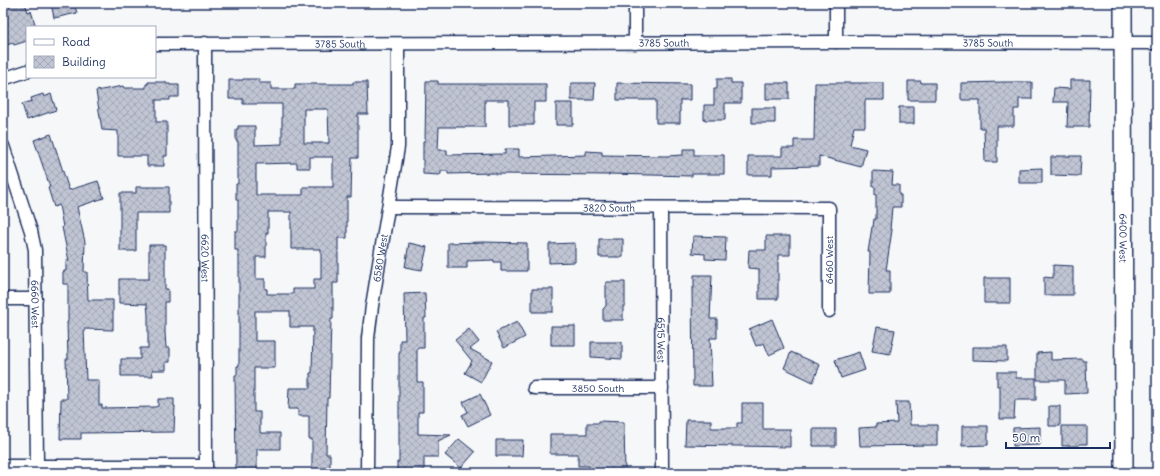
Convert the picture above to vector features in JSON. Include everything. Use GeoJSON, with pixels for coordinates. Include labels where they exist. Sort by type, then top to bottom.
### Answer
{"type":"FeatureCollection","features":[{"type":"Feature","properties":{"kind":"street"},"geometry":{"type":"LineString","coordinates":[[635,3],[635,43]]}},
{"type":"Feature","properties":{"kind":"street"},"geometry":{"type":"LineString","coordinates":[[836,3],[836,42]]}},
{"type":"Feature","properties":{"kind":"street","name":"6400 West"},"geometry":{"type":"LineString","coordinates":[[1123,3],[1124,473]]}},
{"type":"Feature","properties":{"kind":"street","name":"3785 South"},"geometry":{"type":"LineString","coordinates":[[156,44],[836,42],[1157,43]]}},
{"type":"Feature","properties":{"kind":"street","name":"6620 West"},"geometry":{"type":"LineString","coordinates":[[205,43],[206,470]]}},
{"type":"Feature","properties":{"kind":"street","name":"6580 West"},"geometry":{"type":"LineString","coordinates":[[367,473],[368,338],[399,138],[398,44]]}},
{"type":"Feature","properties":{"kind":"street"},"geometry":{"type":"LineString","coordinates":[[3,79],[26,71]]}},
{"type":"Feature","properties":{"kind":"street","name":"6660 West"},"geometry":{"type":"LineString","coordinates":[[3,146],[33,240],[36,260],[37,466]]}},
{"type":"Feature","properties":{"kind":"street","name":"3820 South"},"geometry":{"type":"LineString","coordinates":[[389,208],[829,208]]}},
{"type":"Feature","properties":{"kind":"street","name":"6515 West"},"geometry":{"type":"LineString","coordinates":[[661,208],[662,473]]}},
{"type":"Feature","properties":{"kind":"street","name":"6460 West"},"geometry":{"type":"LineString","coordinates":[[829,208],[829,312]]}},
{"type":"Feature","properties":{"kind":"street"},"geometry":{"type":"LineString","coordinates":[[3,299],[36,299]]}},
{"type":"Feature","properties":{"kind":"street","name":"3850 South"},"geometry":{"type":"LineString","coordinates":[[534,388],[662,388]]}},
{"type":"Feature","properties":{"kind":"street"},"geometry":{"type":"LineString","coordinates":[[3,466],[206,470]]}},
{"type":"Feature","properties":{"kind":"building"},"geometry":{"type":"Polygon","coordinates":[[[18,3],[25,3],[28,12],[31,11],[36,26],[26,26],[26,41],[14,45],[13,43],[3,46],[3,17],[7,15],[4,7],[18,3]]]}},
{"type":"Feature","properties":{"kind":"building"},"geometry":{"type":"Polygon","coordinates":[[[51,3],[74,3],[77,13],[54,18],[51,3]]]}},
{"type":"Feature","properties":{"kind":"building"},"geometry":{"type":"Polygon","coordinates":[[[259,79],[259,83],[271,83],[271,89],[295,89],[295,84],[353,84],[353,82],[367,82],[368,114],[358,114],[358,158],[352,158],[351,197],[347,197],[347,238],[338,238],[338,283],[333,283],[333,319],[331,319],[326,454],[330,454],[330,473],[312,473],[312,439],[309,439],[309,416],[298,416],[298,409],[288,409],[289,388],[310,388],[310,373],[312,373],[313,327],[290,327],[290,311],[255,311],[255,341],[275,341],[275,368],[254,368],[254,412],[260,412],[260,433],[280,433],[280,449],[257,449],[257,473],[236,473],[235,375],[237,375],[237,366],[239,366],[239,256],[238,250],[235,250],[235,231],[238,231],[238,200],[236,200],[236,184],[238,184],[238,141],[236,141],[236,129],[238,129],[238,126],[255,126],[255,145],[282,144],[282,104],[243,104],[243,99],[229,99],[229,80],[259,79]],[[304,109],[304,143],[329,143],[328,109],[304,109]],[[310,157],[310,168],[297,168],[297,163],[256,164],[256,195],[303,195],[303,187],[333,187],[333,157],[310,157]],[[268,212],[268,233],[266,233],[266,257],[256,257],[256,279],[265,279],[265,289],[267,289],[267,294],[293,294],[293,289],[314,289],[314,279],[321,279],[321,249],[291,249],[291,212],[268,212]]]}},
{"type":"Feature","properties":{"kind":"building"},"geometry":{"type":"Polygon","coordinates":[[[717,79],[731,79],[731,83],[741,83],[741,103],[725,103],[725,120],[704,120],[704,105],[714,105],[714,89],[717,89],[717,79]]]}},
{"type":"Feature","properties":{"kind":"building"},"geometry":{"type":"Polygon","coordinates":[[[1070,80],[1090,80],[1089,127],[1067,127],[1068,102],[1053,102],[1054,88],[1070,89],[1070,80]]]}},
{"type":"Feature","properties":{"kind":"building"},"geometry":{"type":"Polygon","coordinates":[[[426,81],[438,81],[438,84],[546,84],[546,102],[534,102],[534,125],[509,125],[509,100],[485,100],[485,127],[439,127],[438,150],[447,150],[447,155],[505,154],[505,149],[519,149],[519,157],[586,155],[586,151],[602,152],[602,155],[666,156],[683,155],[683,149],[694,149],[694,155],[724,155],[724,174],[692,174],[692,176],[496,173],[448,174],[448,171],[441,171],[441,174],[439,175],[423,174],[426,81]]]}},
{"type":"Feature","properties":{"kind":"building"},"geometry":{"type":"Polygon","coordinates":[[[908,81],[935,83],[935,100],[908,100],[908,81]]]}},
{"type":"Feature","properties":{"kind":"building"},"geometry":{"type":"Polygon","coordinates":[[[148,82],[166,82],[166,84],[170,85],[179,85],[179,97],[170,97],[170,100],[156,100],[156,122],[167,122],[167,156],[164,156],[164,166],[147,166],[147,156],[118,156],[118,131],[102,130],[96,91],[123,86],[124,88],[146,88],[146,84],[148,84],[148,82]]]}},
{"type":"Feature","properties":{"kind":"building"},"geometry":{"type":"Polygon","coordinates":[[[1032,82],[1032,99],[1019,99],[1019,109],[1014,109],[1014,126],[997,126],[997,162],[985,162],[984,128],[980,128],[980,100],[961,100],[961,83],[1032,82]]]}},
{"type":"Feature","properties":{"kind":"building"},"geometry":{"type":"Polygon","coordinates":[[[571,83],[595,83],[594,100],[571,100],[571,83]]]}},
{"type":"Feature","properties":{"kind":"building"},"geometry":{"type":"Polygon","coordinates":[[[617,83],[690,84],[690,100],[680,100],[680,123],[656,123],[656,100],[617,100],[617,83]]]}},
{"type":"Feature","properties":{"kind":"building"},"geometry":{"type":"Polygon","coordinates":[[[766,83],[789,83],[789,99],[766,99],[766,83]]]}},
{"type":"Feature","properties":{"kind":"building"},"geometry":{"type":"Polygon","coordinates":[[[815,83],[884,83],[884,100],[865,100],[865,127],[854,127],[850,145],[866,149],[861,167],[819,156],[819,166],[772,167],[772,175],[748,175],[748,156],[782,156],[782,148],[794,148],[794,140],[814,140],[815,83]]]}},
{"type":"Feature","properties":{"kind":"building"},"geometry":{"type":"Polygon","coordinates":[[[43,94],[44,97],[51,94],[56,110],[27,120],[22,104],[32,101],[31,98],[43,94]]]}},
{"type":"Feature","properties":{"kind":"building"},"geometry":{"type":"Polygon","coordinates":[[[556,103],[573,103],[573,125],[556,125],[556,103]]]}},
{"type":"Feature","properties":{"kind":"building"},"geometry":{"type":"Polygon","coordinates":[[[899,107],[914,107],[914,124],[899,124],[899,107]]]}},
{"type":"Feature","properties":{"kind":"building"},"geometry":{"type":"Polygon","coordinates":[[[752,108],[775,108],[775,123],[752,123],[752,108]]]}},
{"type":"Feature","properties":{"kind":"building"},"geometry":{"type":"Polygon","coordinates":[[[51,134],[69,190],[98,181],[104,198],[77,207],[85,242],[84,272],[87,272],[88,300],[113,300],[113,330],[84,329],[86,380],[99,380],[99,405],[102,405],[102,408],[155,407],[158,406],[158,399],[174,399],[174,432],[81,433],[81,439],[60,439],[61,399],[67,399],[66,359],[68,359],[68,284],[63,284],[63,271],[66,271],[66,261],[69,261],[59,205],[54,207],[48,188],[50,187],[34,140],[51,134]]]}},
{"type":"Feature","properties":{"kind":"building"},"geometry":{"type":"Polygon","coordinates":[[[1081,156],[1080,176],[1051,175],[1051,157],[1081,156]]]}},
{"type":"Feature","properties":{"kind":"building"},"geometry":{"type":"Polygon","coordinates":[[[1042,168],[1042,183],[1019,183],[1019,169],[1042,168]]]}},
{"type":"Feature","properties":{"kind":"building"},"geometry":{"type":"Polygon","coordinates":[[[873,171],[893,172],[892,185],[899,185],[899,195],[901,195],[901,207],[892,207],[890,230],[892,230],[886,270],[890,270],[890,294],[869,294],[870,252],[868,252],[872,227],[874,219],[876,219],[876,195],[875,187],[873,187],[873,171]]]}},
{"type":"Feature","properties":{"kind":"building"},"geometry":{"type":"Polygon","coordinates":[[[136,187],[169,187],[169,213],[136,213],[136,251],[120,251],[120,193],[136,193],[136,187]]]}},
{"type":"Feature","properties":{"kind":"building"},"geometry":{"type":"Polygon","coordinates":[[[693,236],[726,237],[725,260],[705,259],[705,254],[692,253],[693,236]]]}},
{"type":"Feature","properties":{"kind":"building"},"geometry":{"type":"Polygon","coordinates":[[[766,236],[790,236],[790,255],[778,255],[778,299],[759,299],[759,269],[748,268],[749,250],[766,250],[766,236]]]}},
{"type":"Feature","properties":{"kind":"building"},"geometry":{"type":"Polygon","coordinates":[[[599,239],[623,239],[623,257],[599,257],[599,239]]]}},
{"type":"Feature","properties":{"kind":"building"},"geometry":{"type":"Polygon","coordinates":[[[409,243],[427,247],[422,270],[405,267],[409,243]]]}},
{"type":"Feature","properties":{"kind":"building"},"geometry":{"type":"Polygon","coordinates":[[[448,243],[527,243],[527,271],[501,271],[501,262],[494,262],[494,260],[467,261],[467,268],[448,268],[448,243]]]}},
{"type":"Feature","properties":{"kind":"building"},"geometry":{"type":"Polygon","coordinates":[[[575,243],[575,262],[549,263],[549,244],[575,243]]]}},
{"type":"Feature","properties":{"kind":"building"},"geometry":{"type":"Polygon","coordinates":[[[149,245],[165,245],[165,289],[168,289],[168,302],[165,302],[165,332],[166,348],[170,348],[170,362],[166,362],[166,370],[152,370],[153,376],[121,376],[121,359],[140,359],[140,348],[148,348],[148,315],[147,304],[119,303],[119,279],[149,279],[149,245]]]}},
{"type":"Feature","properties":{"kind":"building"},"geometry":{"type":"Polygon","coordinates":[[[1053,265],[1073,266],[1073,295],[1044,295],[1044,277],[1053,278],[1053,265]]]}},
{"type":"Feature","properties":{"kind":"building"},"geometry":{"type":"Polygon","coordinates":[[[694,275],[712,275],[710,319],[717,319],[717,338],[710,338],[712,386],[693,386],[692,288],[694,288],[694,275]]]}},
{"type":"Feature","properties":{"kind":"building"},"geometry":{"type":"Polygon","coordinates":[[[984,278],[1010,278],[1010,303],[984,303],[984,278]]]}},
{"type":"Feature","properties":{"kind":"building"},"geometry":{"type":"Polygon","coordinates":[[[606,282],[625,282],[625,306],[623,306],[623,320],[603,320],[603,309],[606,306],[606,282]]]}},
{"type":"Feature","properties":{"kind":"building"},"geometry":{"type":"Polygon","coordinates":[[[532,289],[553,289],[553,312],[532,312],[532,289]]]}},
{"type":"Feature","properties":{"kind":"building"},"geometry":{"type":"Polygon","coordinates":[[[425,293],[426,318],[424,318],[424,348],[417,348],[417,382],[423,382],[423,412],[418,412],[418,434],[451,435],[438,441],[438,457],[424,457],[424,473],[397,473],[397,462],[399,462],[399,353],[400,340],[405,340],[404,294],[425,293]]]}},
{"type":"Feature","properties":{"kind":"building"},"geometry":{"type":"Polygon","coordinates":[[[772,319],[784,348],[769,355],[764,343],[756,346],[749,329],[772,319]]]}},
{"type":"Feature","properties":{"kind":"building"},"geometry":{"type":"Polygon","coordinates":[[[517,322],[525,337],[504,348],[496,332],[517,322]]]}},
{"type":"Feature","properties":{"kind":"building"},"geometry":{"type":"Polygon","coordinates":[[[551,326],[575,326],[575,345],[551,345],[551,326]]]}},
{"type":"Feature","properties":{"kind":"building"},"geometry":{"type":"Polygon","coordinates":[[[877,327],[895,330],[890,354],[872,351],[877,327]]]}},
{"type":"Feature","properties":{"kind":"building"},"geometry":{"type":"Polygon","coordinates":[[[469,329],[479,342],[470,349],[492,361],[481,382],[465,373],[472,361],[455,340],[469,329]]]}},
{"type":"Feature","properties":{"kind":"building"},"geometry":{"type":"Polygon","coordinates":[[[591,342],[622,342],[622,359],[591,357],[591,342]]]}},
{"type":"Feature","properties":{"kind":"building"},"geometry":{"type":"Polygon","coordinates":[[[972,347],[1007,347],[1007,361],[972,360],[972,347]]]}},
{"type":"Feature","properties":{"kind":"building"},"geometry":{"type":"Polygon","coordinates":[[[791,352],[820,365],[813,382],[784,368],[791,352]]]}},
{"type":"Feature","properties":{"kind":"building"},"geometry":{"type":"Polygon","coordinates":[[[859,352],[865,370],[841,378],[835,360],[859,352]]]}},
{"type":"Feature","properties":{"kind":"building"},"geometry":{"type":"Polygon","coordinates":[[[1051,352],[1051,360],[1083,359],[1083,361],[1086,361],[1087,393],[1065,394],[1065,380],[1037,380],[1037,353],[1051,352]]]}},
{"type":"Feature","properties":{"kind":"building"},"geometry":{"type":"Polygon","coordinates":[[[997,372],[1016,372],[1016,378],[1036,378],[1036,400],[1015,400],[1014,419],[1000,419],[1000,386],[997,386],[997,372]]]}},
{"type":"Feature","properties":{"kind":"building"},"geometry":{"type":"Polygon","coordinates":[[[480,394],[490,415],[468,426],[462,415],[468,412],[463,402],[480,394]]]}},
{"type":"Feature","properties":{"kind":"building"},"geometry":{"type":"Polygon","coordinates":[[[896,402],[909,402],[910,425],[937,425],[937,445],[860,446],[859,428],[876,427],[876,424],[897,423],[896,402]]]}},
{"type":"Feature","properties":{"kind":"building"},"geometry":{"type":"Polygon","coordinates":[[[742,403],[763,403],[763,429],[790,429],[790,447],[685,445],[686,420],[711,420],[711,428],[737,428],[737,423],[742,423],[742,403]]]}},
{"type":"Feature","properties":{"kind":"building"},"geometry":{"type":"Polygon","coordinates":[[[1049,406],[1060,406],[1060,426],[1049,426],[1049,406]]]}},
{"type":"Feature","properties":{"kind":"building"},"geometry":{"type":"Polygon","coordinates":[[[599,421],[624,422],[625,473],[589,472],[589,466],[578,466],[578,454],[550,454],[550,434],[587,434],[587,423],[599,423],[599,421]]]}},
{"type":"Feature","properties":{"kind":"building"},"geometry":{"type":"Polygon","coordinates":[[[962,426],[988,426],[988,445],[962,446],[962,426]]]}},
{"type":"Feature","properties":{"kind":"building"},"geometry":{"type":"Polygon","coordinates":[[[1062,426],[1087,426],[1087,444],[1079,444],[1079,446],[1062,446],[1062,426]]]}},
{"type":"Feature","properties":{"kind":"building"},"geometry":{"type":"Polygon","coordinates":[[[1040,427],[1040,445],[1013,446],[1013,428],[1040,427]]]}},
{"type":"Feature","properties":{"kind":"building"},"geometry":{"type":"Polygon","coordinates":[[[813,429],[836,429],[836,446],[813,446],[813,429]]]}},
{"type":"Feature","properties":{"kind":"building"},"geometry":{"type":"Polygon","coordinates":[[[459,439],[475,452],[461,468],[445,455],[459,439]]]}},
{"type":"Feature","properties":{"kind":"building"},"geometry":{"type":"Polygon","coordinates":[[[496,440],[523,440],[522,456],[496,456],[496,440]]]}}]}
